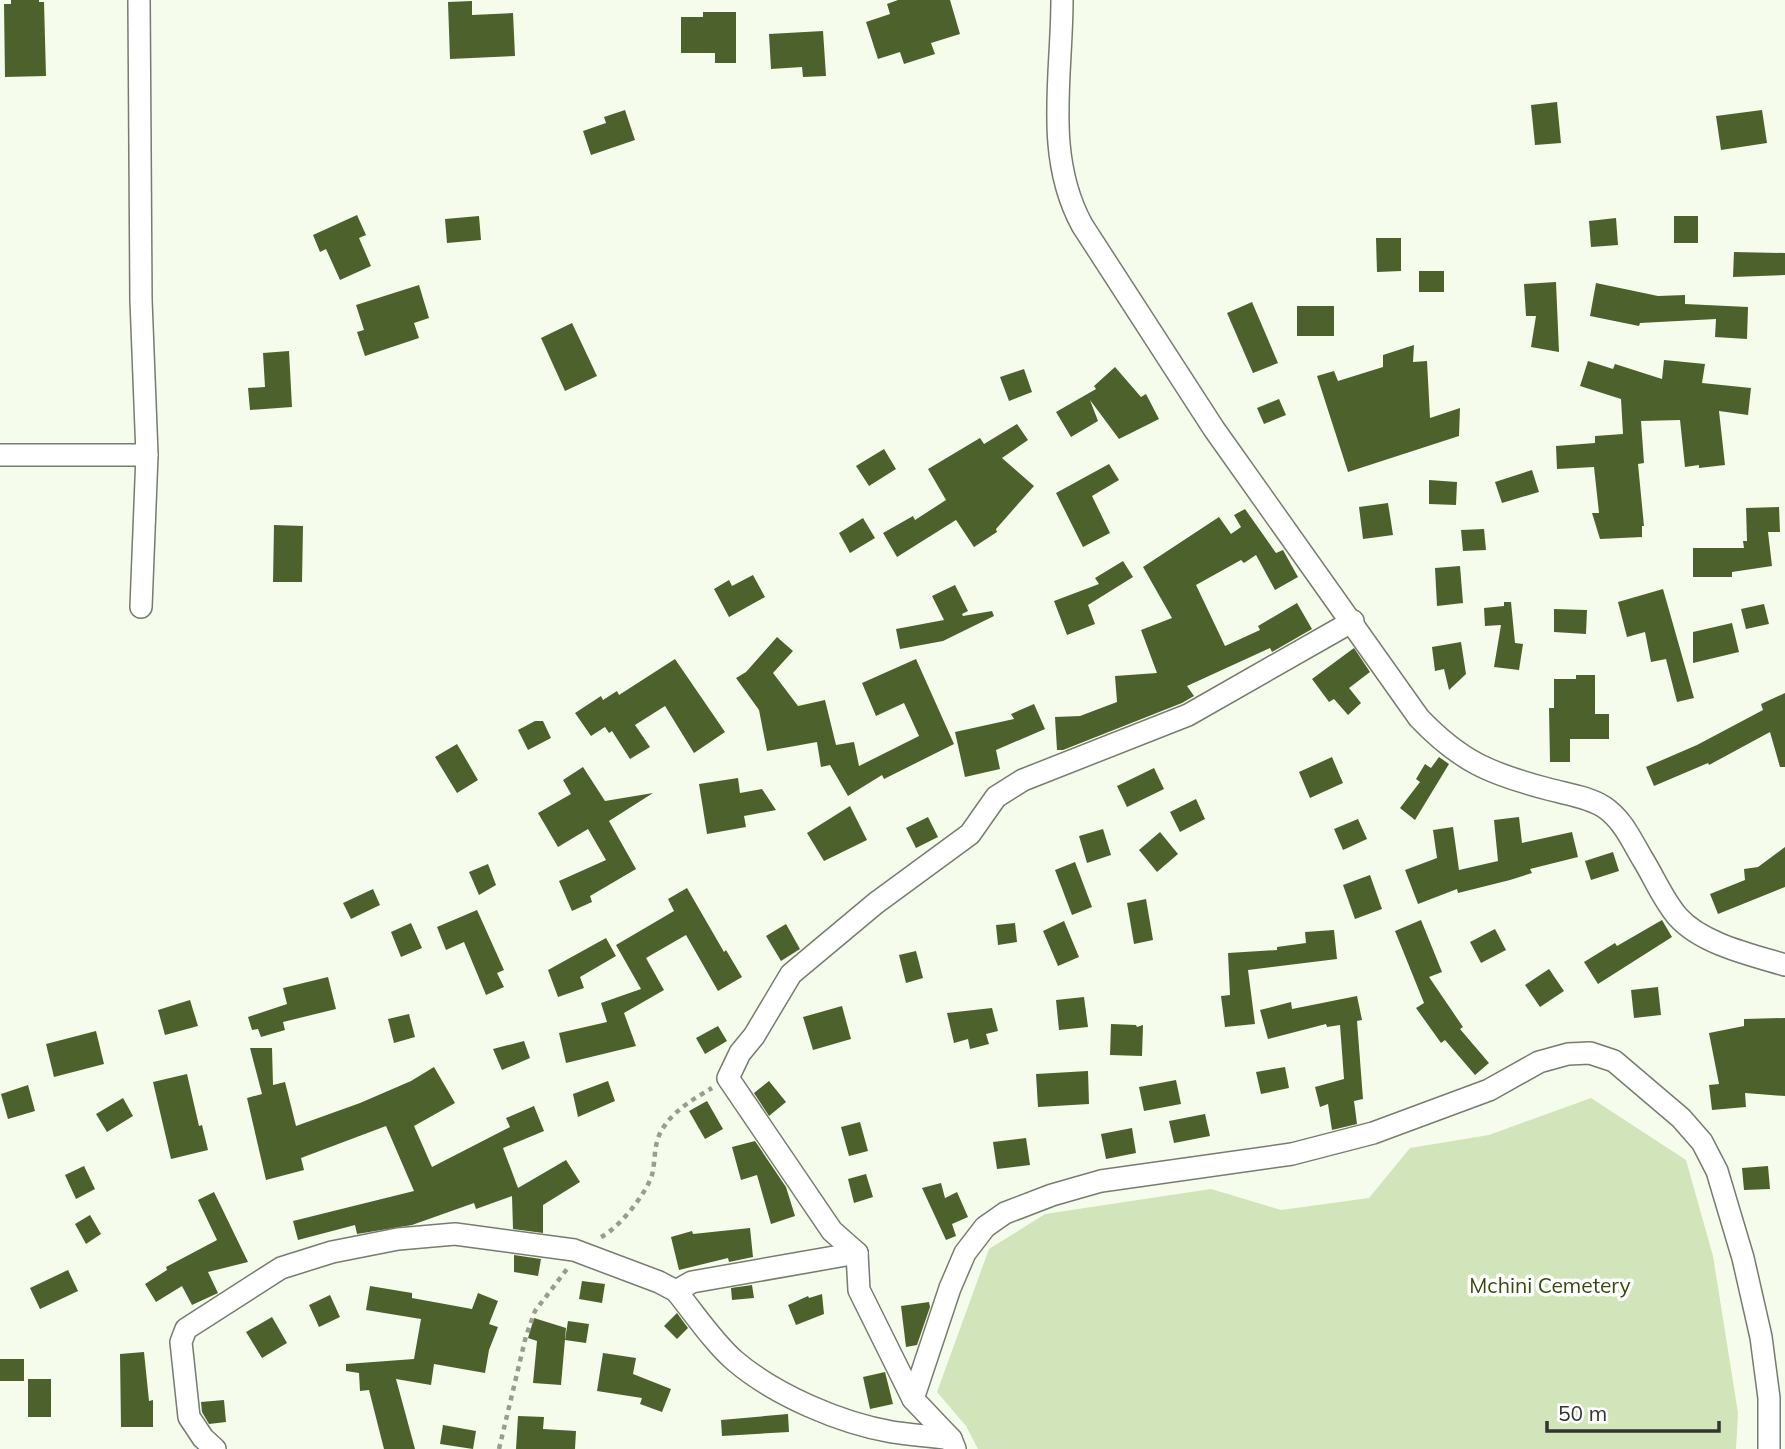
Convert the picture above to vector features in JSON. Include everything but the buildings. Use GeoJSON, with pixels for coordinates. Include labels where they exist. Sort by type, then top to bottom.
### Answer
{"type":"FeatureCollection","features":[{"type":"Feature","properties":{"kind":"street"},"geometry":{"type":"LineString","coordinates":[[139,0],[141,300],[147,455],[141,607]]}},
{"type":"Feature","properties":{"kind":"street"},"geometry":{"type":"LineString","coordinates":[[1062,0],[1057,128],[1060,163],[1070,202],[1214,429],[1353,621],[1419,718],[1447,745],[1485,770],[1602,805],[1618,818],[1666,901],[1680,919],[1700,933],[1736,950],[1785,965]]}},
{"type":"Feature","properties":{"kind":"street"},"geometry":{"type":"LineString","coordinates":[[0,455],[147,455]]}},
{"type":"Feature","properties":{"kind":"street"},"geometry":{"type":"LineString","coordinates":[[953,1444],[913,1399],[859,1290],[857,1253],[832,1231],[728,1078],[740,1053],[791,974],[876,903],[970,834],[996,797],[1010,787],[1188,715],[1353,621]]}},
{"type":"Feature","properties":{"kind":"street"},"geometry":{"type":"LineString","coordinates":[[913,1399],[950,1288],[965,1253],[985,1227],[1005,1213],[1052,1195],[1101,1181],[1292,1154],[1373,1133],[1489,1090],[1539,1062],[1568,1054],[1590,1053],[1614,1061],[1682,1118],[1702,1142],[1717,1171],[1743,1258],[1761,1337],[1769,1398],[1769,1449]]}},
{"type":"Feature","properties":{"kind":"street"},"geometry":{"type":"LineString","coordinates":[[215,1449],[189,1417],[183,1336],[186,1329],[281,1268],[332,1252],[398,1238],[455,1234],[574,1250],[659,1282],[676,1291],[733,1359],[754,1375],[796,1399],[843,1419],[953,1444]]}},
{"type":"Feature","properties":{"kind":"street"},"geometry":{"type":"LineString","coordinates":[[676,1291],[692,1282],[857,1253]]}},
{"type":"Feature","properties":{"kind":"green space","name":"Mchini Cemetery"},"geometry":{"type":"Polygon","coordinates":[[[1591,1098],[1686,1160],[1713,1256],[1738,1413],[1736,1449],[978,1449],[966,1426],[937,1392],[989,1249],[1045,1214],[1211,1189],[1281,1210],[1369,1198],[1410,1148],[1489,1135],[1591,1098]]]}}]}
